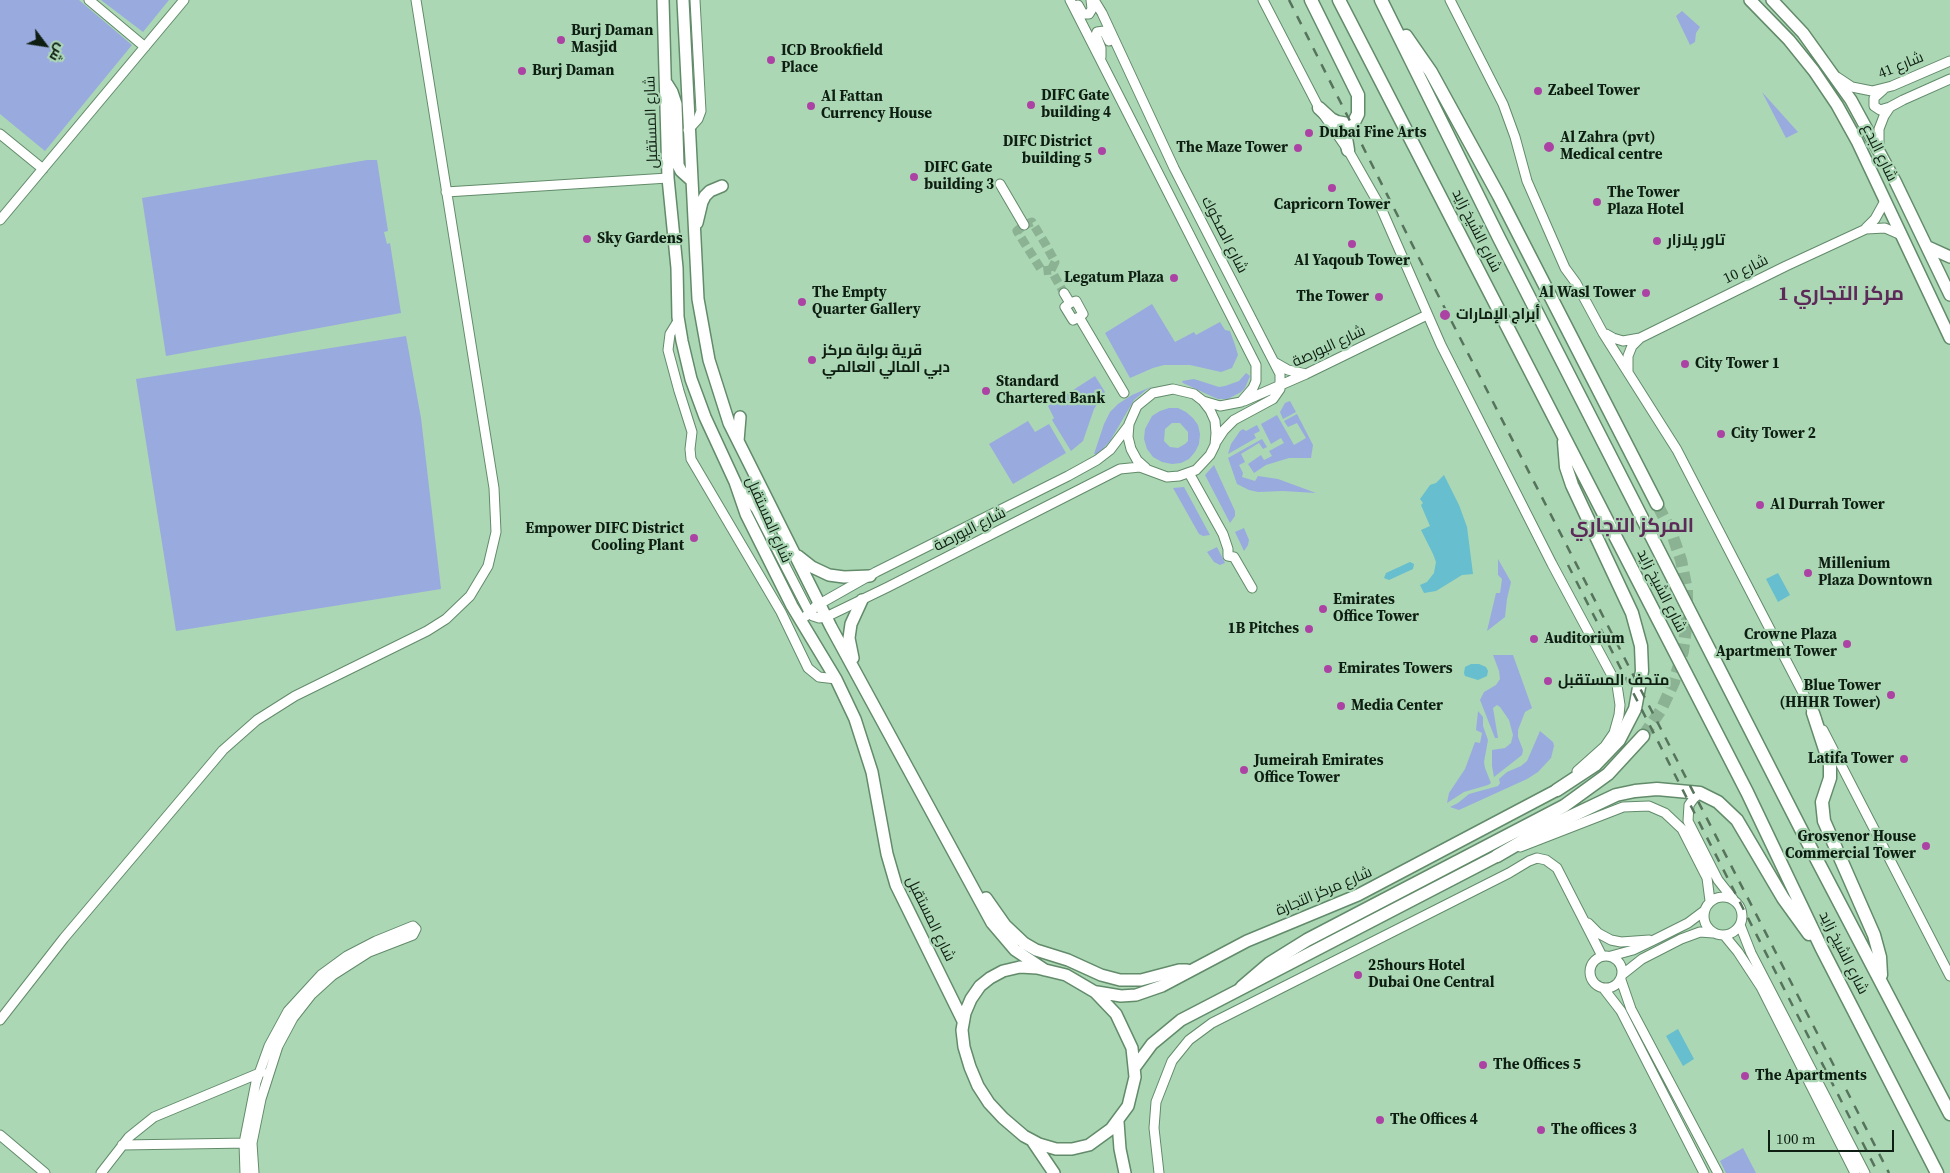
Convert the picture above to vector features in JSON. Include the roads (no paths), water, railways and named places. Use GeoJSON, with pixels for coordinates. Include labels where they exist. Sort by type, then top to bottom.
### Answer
{"type":"FeatureCollection","features":[{"type":"Feature","properties":{"kind":"highway"},"geometry":{"type":"LineString","coordinates":[[1311,0],[1356,88],[1359,108],[1346,138],[1348,150]]}},
{"type":"Feature","properties":{"kind":"highway","name":"شارع الشيخ زايد"},"geometry":{"type":"LineString","coordinates":[[1338,0],[1747,792],[1821,947],[1937,1173]]}},
{"type":"Feature","properties":{"kind":"highway","name":"شارع الشيخ زايد"},"geometry":{"type":"LineString","coordinates":[[1381,0],[1504,247],[1805,837],[1950,1114]]}},
{"type":"Feature","properties":{"kind":"highway"},"geometry":{"type":"LineString","coordinates":[[1391,19],[1418,53],[1452,109],[1553,299],[1657,504]]}},
{"type":"Feature","properties":{"kind":"highway"},"geometry":{"type":"LineString","coordinates":[[1319,108],[1324,114],[1337,122],[1352,125]]}},
{"type":"Feature","properties":{"kind":"highway"},"geometry":{"type":"LineString","coordinates":[[1557,790],[1596,765],[1619,740],[1635,709],[1642,671],[1641,646],[1635,623],[1628,603],[1572,485],[1565,458],[1564,440]]}},
{"type":"Feature","properties":{"kind":"highway"},"geometry":{"type":"LineString","coordinates":[[1813,713],[1830,765],[1830,778],[1822,802],[1824,821],[1874,935],[1880,957],[1881,980]]}},
{"type":"Feature","properties":{"kind":"highway"},"geometry":{"type":"LineString","coordinates":[[1242,987],[1270,964],[1307,940],[1564,806],[1608,774],[1643,736]]}},
{"type":"Feature","properties":{"kind":"highway"},"geometry":{"type":"LineString","coordinates":[[1496,856],[1540,831],[1616,795],[1657,789],[1700,793],[1718,802],[1737,820],[1791,911],[1821,947]]}},
{"type":"Feature","properties":{"kind":"main road","name":"شارع المستقبل"},"geometry":{"type":"LineString","coordinates":[[663,0],[668,178],[677,268],[678,321],[686,360],[698,398],[735,482],[746,514],[803,625],[836,679],[855,719],[868,756],[876,789],[887,854],[896,885],[963,1021]]}},
{"type":"Feature","properties":{"kind":"main road","name":"شارع المستقبل"},"geometry":{"type":"LineString","coordinates":[[683,0],[688,130],[698,299],[704,338],[715,381],[738,443],[826,617],[992,923],[1007,942],[1025,958],[1045,970]]}},
{"type":"Feature","properties":{"kind":"main road","name":"شارع البدع"},"geometry":{"type":"LineString","coordinates":[[1750,0],[1789,40],[1814,71],[1837,105],[1858,141],[1950,338]]}},
{"type":"Feature","properties":{"kind":"main road","name":"شارع البدع"},"geometry":{"type":"LineString","coordinates":[[1772,0],[1803,33],[1835,76],[1879,149],[1950,295]]}},
{"type":"Feature","properties":{"kind":"main road"},"geometry":{"type":"LineString","coordinates":[[666,83],[672,92],[676,104],[678,165],[681,171],[691,180]]}},
{"type":"Feature","properties":{"kind":"main road"},"geometry":{"type":"LineString","coordinates":[[694,229],[705,196],[722,186]]}},
{"type":"Feature","properties":{"kind":"main road"},"geometry":{"type":"LineString","coordinates":[[1928,247],[1950,257]]}},
{"type":"Feature","properties":{"kind":"main road"},"geometry":{"type":"LineString","coordinates":[[738,443],[740,417]]}},
{"type":"Feature","properties":{"kind":"main road"},"geometry":{"type":"LineString","coordinates":[[791,548],[812,567],[829,575],[844,577],[870,576]]}},
{"type":"Feature","properties":{"kind":"main road"},"geometry":{"type":"LineString","coordinates":[[855,670],[850,645],[850,631],[852,618],[862,600]]}},
{"type":"Feature","properties":{"kind":"main road","name":"شارع مركز التجارة"},"geometry":{"type":"LineString","coordinates":[[1095,992],[1112,996],[1136,995],[1162,986],[1266,933],[1358,896],[1557,790]]}},
{"type":"Feature","properties":{"kind":"main road"},"geometry":{"type":"LineString","coordinates":[[1135,1067],[1152,1044],[1170,1027],[1242,987],[1496,856]]}},
{"type":"Feature","properties":{"kind":"main road"},"geometry":{"type":"LineString","coordinates":[[969,881],[981,892],[1011,932],[1036,950],[1068,960],[1101,976],[1120,980],[1141,980],[1179,970],[1191,970]]}},
{"type":"Feature","properties":{"kind":"main road"},"geometry":{"type":"LineString","coordinates":[[1031,1141],[1056,1148],[1081,1147],[1100,1139],[1118,1122],[1132,1096],[1135,1067],[1132,1048],[1120,1022],[1110,1006],[1095,992],[1066,975],[1020,967],[995,975],[975,992],[967,1006],[963,1021],[964,1047],[978,1086],[989,1103],[1003,1118],[1031,1141],[1054,1173]]}},
{"type":"Feature","properties":{"kind":"main road"},"geometry":{"type":"LineString","coordinates":[[1118,1122],[1120,1149],[1125,1173]]}},
{"type":"Feature","properties":{"kind":"street"},"geometry":{"type":"LineString","coordinates":[[89,0],[145,47]]}},
{"type":"Feature","properties":{"kind":"street"},"geometry":{"type":"LineString","coordinates":[[0,220],[184,0]]}},
{"type":"Feature","properties":{"kind":"street"},"geometry":{"type":"LineString","coordinates":[[0,1020],[79,919],[207,766],[234,739],[257,720],[295,696],[446,619],[467,600],[483,576],[495,544],[496,504],[416,0]]}},
{"type":"Feature","properties":{"kind":"street"},"geometry":{"type":"LineString","coordinates":[[688,130],[698,119],[701,110],[695,0]]}},
{"type":"Feature","properties":{"kind":"street","name":"شارع الصكوك"},"geometry":{"type":"LineString","coordinates":[[1070,0],[1256,365],[1256,381],[1248,395],[1241,402]]}},
{"type":"Feature","properties":{"kind":"street"},"geometry":{"type":"LineString","coordinates":[[1075,0],[1085,15],[1092,11],[1092,0]]}},
{"type":"Feature","properties":{"kind":"street","name":"شارع الصكوك"},"geometry":{"type":"LineString","coordinates":[[1092,0],[1102,13],[1174,168],[1280,374],[1281,385]]}},
{"type":"Feature","properties":{"kind":"street"},"geometry":{"type":"LineString","coordinates":[[1263,0],[1319,108],[1371,188],[1391,227],[1427,315],[1479,423],[1618,690],[1619,715],[1617,725],[1609,740],[1557,790]]}},
{"type":"Feature","properties":{"kind":"street"},"geometry":{"type":"LineString","coordinates":[[1450,0],[1503,104],[1515,137],[1527,181],[1565,268],[1661,422],[1683,461],[1813,713],[1830,741],[1950,976]]}},
{"type":"Feature","properties":{"kind":"street"},"geometry":{"type":"LineString","coordinates":[[1100,60],[1101,48],[1096,35],[1100,30],[1105,32],[1129,79],[1134,83]]}},
{"type":"Feature","properties":{"kind":"street","name":"شارع 41"},"geometry":{"type":"LineString","coordinates":[[1835,76],[1859,90],[1872,91],[1885,88],[1950,61]]}},
{"type":"Feature","properties":{"kind":"street","name":"شارع 41"},"geometry":{"type":"LineString","coordinates":[[1890,107],[1950,79]]}},
{"type":"Feature","properties":{"kind":"street"},"geometry":{"type":"LineString","coordinates":[[1885,88],[1876,96],[1873,103],[1880,110],[1890,107]]}},
{"type":"Feature","properties":{"kind":"street"},"geometry":{"type":"LineString","coordinates":[[1879,149],[1879,129],[1890,107]]}},
{"type":"Feature","properties":{"kind":"street"},"geometry":{"type":"LineString","coordinates":[[0,134],[42,169]]}},
{"type":"Feature","properties":{"kind":"street"},"geometry":{"type":"LineString","coordinates":[[446,192],[668,178]]}},
{"type":"Feature","properties":{"kind":"street"},"geometry":{"type":"LineString","coordinates":[[1000,184],[1024,225]]}},
{"type":"Feature","properties":{"kind":"street","name":"شارع 10"},"geometry":{"type":"LineString","coordinates":[[1604,333],[1618,340],[1629,341],[1640,338],[1866,228],[1879,214],[1885,201]]}},
{"type":"Feature","properties":{"kind":"street"},"geometry":{"type":"LineString","coordinates":[[1866,228],[1885,228],[1901,235]]}},
{"type":"Feature","properties":{"kind":"street"},"geometry":{"type":"LineString","coordinates":[[1064,293],[1070,303],[1076,301],[1083,314],[1079,318],[1124,393]]}},
{"type":"Feature","properties":{"kind":"street","name":"شارع البورصة"},"geometry":{"type":"LineString","coordinates":[[1241,402],[1306,374],[1427,315]]}},
{"type":"Feature","properties":{"kind":"street"},"geometry":{"type":"LineString","coordinates":[[678,321],[670,334],[668,345],[679,392],[692,432],[691,459],[781,612],[808,668],[819,677],[836,679]]}},
{"type":"Feature","properties":{"kind":"street"},"geometry":{"type":"LineString","coordinates":[[1629,373],[1628,356],[1632,346],[1640,338]]}},
{"type":"Feature","properties":{"kind":"street"},"geometry":{"type":"LineString","coordinates":[[1274,362],[1288,370],[1306,374]]}},
{"type":"Feature","properties":{"kind":"street"},"geometry":{"type":"LineString","coordinates":[[1214,445],[1215,421],[1210,410],[1194,394],[1183,390],[1163,390],[1153,393],[1137,406],[1129,424],[1128,437],[1131,449],[1137,460],[1156,474],[1167,477],[1179,476],[1190,473],[1206,461],[1214,445],[1230,423],[1270,402],[1276,396],[1281,385]]}},
{"type":"Feature","properties":{"kind":"street"},"geometry":{"type":"LineString","coordinates":[[1203,401],[1220,406],[1241,402]]}},
{"type":"Feature","properties":{"kind":"street","name":"شارع البورصة"},"geometry":{"type":"LineString","coordinates":[[803,625],[809,612],[870,576],[1080,470],[1110,450],[1129,424]]}},
{"type":"Feature","properties":{"kind":"street","name":"شارع البورصة"},"geometry":{"type":"LineString","coordinates":[[826,617],[1062,500],[1114,471],[1126,467],[1146,468]]}},
{"type":"Feature","properties":{"kind":"street"},"geometry":{"type":"LineString","coordinates":[[1190,473],[1223,534],[1228,549],[1228,556],[1234,557],[1252,588]]}},
{"type":"Feature","properties":{"kind":"street"},"geometry":{"type":"LineString","coordinates":[[735,482],[756,509],[809,612],[816,618],[826,617]]}},
{"type":"Feature","properties":{"kind":"street"},"geometry":{"type":"LineString","coordinates":[[1700,793],[1689,805],[1688,821],[1718,880],[1738,903],[1742,914],[1740,925],[1751,953],[1865,1173]]}},
{"type":"Feature","properties":{"kind":"street"},"geometry":{"type":"LineString","coordinates":[[1496,856],[1623,806],[1649,806],[1665,813],[1682,830],[1707,878],[1710,901]]}},
{"type":"Feature","properties":{"kind":"street"},"geometry":{"type":"LineString","coordinates":[[1159,1173],[1154,1128],[1155,1107],[1164,1079],[1182,1046],[1212,1023],[1533,859],[1546,860],[1557,868],[1579,912],[1607,956],[1619,961],[1631,1009],[1718,1173]]}},
{"type":"Feature","properties":{"kind":"street"},"geometry":{"type":"LineString","coordinates":[[1704,1173],[1621,1011],[1604,988],[1594,983],[1590,974],[1592,965],[1607,956],[1633,950],[1688,923],[1704,910],[1710,901],[1722,896],[1733,899]]}},
{"type":"Feature","properties":{"kind":"street"},"geometry":{"type":"LineString","coordinates":[[1704,910],[1703,916],[1706,927],[1719,935],[1738,952],[1761,987],[1855,1173]]}},
{"type":"Feature","properties":{"kind":"street"},"geometry":{"type":"LineString","coordinates":[[1579,912],[1598,933],[1611,940],[1621,942],[1656,939]]}},
{"type":"Feature","properties":{"kind":"street"},"geometry":{"type":"LineString","coordinates":[[1604,988],[1614,987],[1642,959],[1681,939],[1700,932],[1719,935],[1733,932],[1740,925]]}},
{"type":"Feature","properties":{"kind":"street"},"geometry":{"type":"LineString","coordinates":[[248,1143],[269,1069],[278,1046],[289,1024],[302,1006],[322,985],[357,959],[413,935],[416,932],[415,928],[409,926],[361,948],[321,975],[298,998],[268,1046],[258,1073],[248,1143],[250,1172]]}},
{"type":"Feature","properties":{"kind":"street"},"geometry":{"type":"LineString","coordinates":[[101,1173],[122,1145],[145,1122],[164,1112],[269,1069]]}},
{"type":"Feature","properties":{"kind":"street"},"geometry":{"type":"LineString","coordinates":[[0,1135],[45,1173]]}},
{"type":"Feature","properties":{"kind":"street"},"geometry":{"type":"LineString","coordinates":[[122,1145],[248,1143]]}},
{"type":"Feature","properties":{"kind":"tunnel"},"geometry":{"type":"LineString","coordinates":[[1051,270],[1055,262],[1046,245],[1032,222],[1024,225],[1017,231],[1042,271],[1051,270],[1064,293]]}},
{"type":"Feature","properties":{"kind":"tunnel"},"geometry":{"type":"LineString","coordinates":[[1643,736],[1661,710],[1674,682],[1683,651],[1687,621],[1687,590],[1681,560],[1671,531],[1657,504]]}},
{"type":"Feature","properties":{"kind":"railway"},"geometry":{"type":"LineString","coordinates":[[1289,0],[1419,258],[1889,1173]]}},
{"type":"Feature","properties":{"kind":"railway"},"geometry":{"type":"LineString","coordinates":[[1568,565],[1878,1173]]}},
{"type":"Feature","properties":{"kind":"place","name":"Burj Daman Masjid"},"geometry":{"type":"Point","coordinates":[561,40]}},
{"type":"Feature","properties":{"kind":"place","name":"ICD Brookfield Place"},"geometry":{"type":"Point","coordinates":[771,60]}},
{"type":"Feature","properties":{"kind":"place","name":"Burj Daman"},"geometry":{"type":"Point","coordinates":[522,71]}},
{"type":"Feature","properties":{"kind":"place","name":"Zabeel Tower"},"geometry":{"type":"Point","coordinates":[1538,91]}},
{"type":"Feature","properties":{"kind":"place","name":"DIFC Gate building 4"},"geometry":{"type":"Point","coordinates":[1031,105]}},
{"type":"Feature","properties":{"kind":"place","name":"Al Fattan Currency House"},"geometry":{"type":"Point","coordinates":[811,106]}},
{"type":"Feature","properties":{"kind":"place","name":"Dubai Fine Arts"},"geometry":{"type":"Point","coordinates":[1309,133]}},
{"type":"Feature","properties":{"kind":"place","name":"Al Zahra (pvt) Medical centre"},"geometry":{"type":"Point","coordinates":[1549,147]}},
{"type":"Feature","properties":{"kind":"place","name":"The Maze Tower"},"geometry":{"type":"Point","coordinates":[1298,148]}},
{"type":"Feature","properties":{"kind":"place","name":"DIFC District building 5"},"geometry":{"type":"Point","coordinates":[1102,151]}},
{"type":"Feature","properties":{"kind":"place","name":"DIFC Gate building 3"},"geometry":{"type":"Point","coordinates":[914,177]}},
{"type":"Feature","properties":{"kind":"place","name":"Capricorn Tower"},"geometry":{"type":"Point","coordinates":[1332,188]}},
{"type":"Feature","properties":{"kind":"place","name":"The Tower Plaza Hotel"},"geometry":{"type":"Point","coordinates":[1597,202]}},
{"type":"Feature","properties":{"kind":"place","name":"Sky Gardens"},"geometry":{"type":"Point","coordinates":[587,239]}},
{"type":"Feature","properties":{"kind":"place","name":"تاور پلازار"},"geometry":{"type":"Point","coordinates":[1657,241]}},
{"type":"Feature","properties":{"kind":"place","name":"Al Yaqoub Tower"},"geometry":{"type":"Point","coordinates":[1352,244]}},
{"type":"Feature","properties":{"kind":"place","name":"Legatum Plaza"},"geometry":{"type":"Point","coordinates":[1174,278]}},
{"type":"Feature","properties":{"kind":"place","name":"Al Wasl Tower"},"geometry":{"type":"Point","coordinates":[1646,293]}},
{"type":"Feature","properties":{"kind":"place","name":"The Tower"},"geometry":{"type":"Point","coordinates":[1379,297]}},
{"type":"Feature","properties":{"kind":"place","name":"The Empty Quarter Gallery"},"geometry":{"type":"Point","coordinates":[802,302]}},
{"type":"Feature","properties":{"kind":"place","name":"أبراج الإمارات"},"geometry":{"type":"Point","coordinates":[1445,315]}},
{"type":"Feature","properties":{"kind":"place","name":"قرية بوابة مركز دبي المالي العالمي"},"geometry":{"type":"Point","coordinates":[812,360]}},
{"type":"Feature","properties":{"kind":"place","name":"City Tower 1"},"geometry":{"type":"Point","coordinates":[1685,364]}},
{"type":"Feature","properties":{"kind":"place","name":"Standard Chartered Bank"},"geometry":{"type":"Point","coordinates":[986,391]}},
{"type":"Feature","properties":{"kind":"place","name":"City Tower 2"},"geometry":{"type":"Point","coordinates":[1721,434]}},
{"type":"Feature","properties":{"kind":"place","name":"Al Durrah Tower"},"geometry":{"type":"Point","coordinates":[1760,505]}},
{"type":"Feature","properties":{"kind":"place","name":"Empower DIFC District Cooling Plant"},"geometry":{"type":"Point","coordinates":[694,538]}},
{"type":"Feature","properties":{"kind":"place","name":"Millenium Plaza Downtown"},"geometry":{"type":"Point","coordinates":[1808,573]}},
{"type":"Feature","properties":{"kind":"place","name":"Emirates Office Tower"},"geometry":{"type":"Point","coordinates":[1323,609]}},
{"type":"Feature","properties":{"kind":"place","name":"1B Pitches"},"geometry":{"type":"Point","coordinates":[1309,629]}},
{"type":"Feature","properties":{"kind":"place","name":"Auditorium"},"geometry":{"type":"Point","coordinates":[1534,639]}},
{"type":"Feature","properties":{"kind":"place","name":"Crowne Plaza Apartment Tower"},"geometry":{"type":"Point","coordinates":[1847,644]}},
{"type":"Feature","properties":{"kind":"place","name":"Emirates Towers"},"geometry":{"type":"Point","coordinates":[1328,669]}},
{"type":"Feature","properties":{"kind":"place","name":"متحف المستقبل"},"geometry":{"type":"Point","coordinates":[1548,681]}},
{"type":"Feature","properties":{"kind":"place","name":"Blue Tower (HHHR Tower)"},"geometry":{"type":"Point","coordinates":[1891,695]}},
{"type":"Feature","properties":{"kind":"place","name":"Media Center"},"geometry":{"type":"Point","coordinates":[1341,706]}},
{"type":"Feature","properties":{"kind":"place","name":"Latifa Tower"},"geometry":{"type":"Point","coordinates":[1904,759]}},
{"type":"Feature","properties":{"kind":"place","name":"Jumeirah Emirates Office Tower"},"geometry":{"type":"Point","coordinates":[1244,770]}},
{"type":"Feature","properties":{"kind":"place","name":"Grosvenor House Commercial Tower"},"geometry":{"type":"Point","coordinates":[1926,846]}},
{"type":"Feature","properties":{"kind":"place","name":"25hours Hotel Dubai One Central"},"geometry":{"type":"Point","coordinates":[1358,975]}},
{"type":"Feature","properties":{"kind":"place","name":"The Offices 5"},"geometry":{"type":"Point","coordinates":[1483,1065]}},
{"type":"Feature","properties":{"kind":"place","name":"The Apartments"},"geometry":{"type":"Point","coordinates":[1745,1076]}},
{"type":"Feature","properties":{"kind":"place","name":"The Offices 4"},"geometry":{"type":"Point","coordinates":[1380,1120]}},
{"type":"Feature","properties":{"kind":"place","name":"The offices 3"},"geometry":{"type":"Point","coordinates":[1541,1130]}},
{"type":"Feature","properties":{"kind":"district","name":"مركز التجاري 1"},"geometry":{"type":"Point","coordinates":[1841,295]}},
{"type":"Feature","properties":{"kind":"district","name":"المركز التجاري"},"geometry":{"type":"Point","coordinates":[1632,527]}}]}
